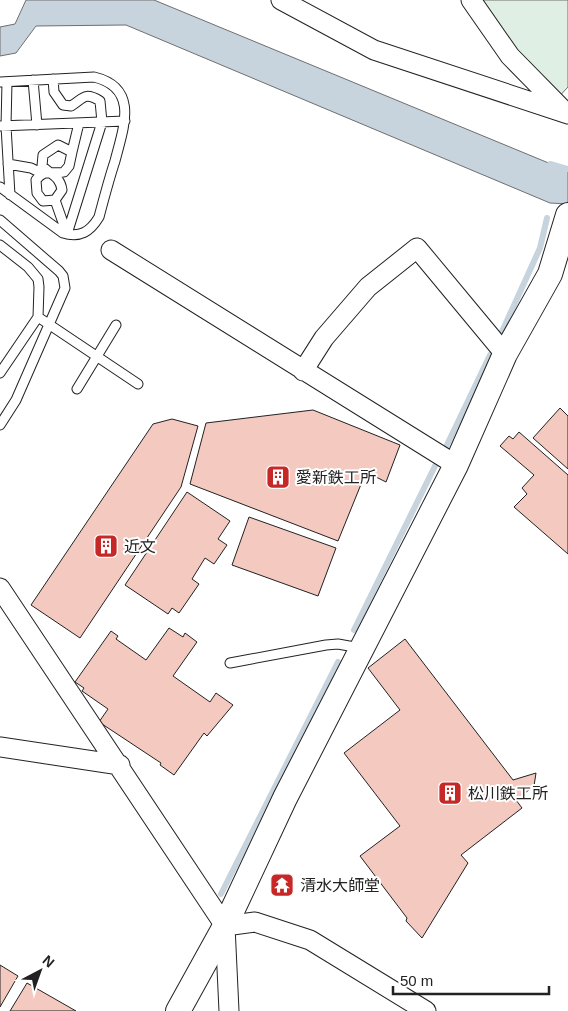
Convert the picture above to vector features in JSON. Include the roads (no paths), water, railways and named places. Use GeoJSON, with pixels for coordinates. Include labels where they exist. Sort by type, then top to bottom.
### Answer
{"type":"FeatureCollection","features":[{"type":"Feature","properties":{"kind":"street"},"geometry":{"type":"LineString","coordinates":[[281,0],[374,50],[567,113]]}},
{"type":"Feature","properties":{"kind":"street"},"geometry":{"type":"LineString","coordinates":[[472,0],[510,56],[567,113]]}},
{"type":"Feature","properties":{"kind":"street"},"geometry":{"type":"LineString","coordinates":[[178,1011],[225,926],[361,648],[456,465],[505,354],[550,274],[568,216]]}},
{"type":"Feature","properties":{"kind":"street"},"geometry":{"type":"LineString","coordinates":[[304,371],[324,338],[368,288],[417,248],[505,354]]}},
{"type":"Feature","properties":{"kind":"street"},"geometry":{"type":"LineString","coordinates":[[111,250],[456,465]]}},
{"type":"Feature","properties":{"kind":"street"},"geometry":{"type":"LineString","coordinates":[[0,588],[225,926],[229,1011]]}},
{"type":"Feature","properties":{"kind":"street"},"geometry":{"type":"LineString","coordinates":[[0,747],[120,766]]}},
{"type":"Feature","properties":{"kind":"street"},"geometry":{"type":"LineString","coordinates":[[225,926],[255,922],[310,940],[426,1011]]}},
{"type":"Feature","properties":{"kind":"lane"},"geometry":{"type":"LineString","coordinates":[[0,187],[10,195],[67,234],[83,234],[94,225],[99,217],[125,121],[125,106],[120,94],[107,80],[94,78],[3,82],[3,126],[10,195]]}},
{"type":"Feature","properties":{"kind":"lane"},"geometry":{"type":"LineString","coordinates":[[53,79],[54,92],[64,105],[71,106],[80,98],[86,96],[93,96],[100,101],[102,122],[67,234]]}},
{"type":"Feature","properties":{"kind":"lane"},"geometry":{"type":"LineString","coordinates":[[33,80],[37,125]]}},
{"type":"Feature","properties":{"kind":"lane"},"geometry":{"type":"LineString","coordinates":[[3,126],[125,121]]}},
{"type":"Feature","properties":{"kind":"lane"},"geometry":{"type":"LineString","coordinates":[[8,164],[31,168],[45,172],[58,178],[62,190],[55,200],[48,202],[38,198],[35,186],[36,180],[45,172],[64,172],[69,166],[79,123]]}},
{"type":"Feature","properties":{"kind":"lane"},"geometry":{"type":"LineString","coordinates":[[45,172],[42,166],[43,155],[49,150],[58,145],[72,152]]}},
{"type":"Feature","properties":{"kind":"lane"},"geometry":{"type":"LineString","coordinates":[[55,200],[67,234]]}},
{"type":"Feature","properties":{"kind":"lane"},"geometry":{"type":"LineString","coordinates":[[0,220],[63,276],[64,294],[16,400],[0,425]]}},
{"type":"Feature","properties":{"kind":"lane"},"geometry":{"type":"LineString","coordinates":[[0,245],[28,267],[38,279],[38,317],[0,373]]}},
{"type":"Feature","properties":{"kind":"lane"},"geometry":{"type":"LineString","coordinates":[[38,317],[138,384]]}},
{"type":"Feature","properties":{"kind":"lane"},"geometry":{"type":"LineString","coordinates":[[77,389],[116,325]]}},
{"type":"Feature","properties":{"kind":"lane"},"geometry":{"type":"LineString","coordinates":[[230,663],[326,645],[338,644],[361,648]]}},
{"type":"Feature","properties":{"kind":"waterway"},"geometry":{"type":"LineString","coordinates":[[550,164],[568,169]]}},
{"type":"Feature","properties":{"kind":"waterway"},"geometry":{"type":"LineString","coordinates":[[500,336],[540,248],[547,218]]}},
{"type":"Feature","properties":{"kind":"waterway"},"geometry":{"type":"LineString","coordinates":[[445,449],[490,355]]}},
{"type":"Feature","properties":{"kind":"waterway"},"geometry":{"type":"LineString","coordinates":[[354,630],[437,462]]}},
{"type":"Feature","properties":{"kind":"waterway"},"geometry":{"type":"LineString","coordinates":[[221,894],[338,662]]}},
{"type":"Feature","properties":{"kind":"place","name":"愛新鉄工所"},"geometry":{"type":"Point","coordinates":[278,477]}},
{"type":"Feature","properties":{"kind":"place","name":"近文"},"geometry":{"type":"Point","coordinates":[106,546]}},
{"type":"Feature","properties":{"kind":"place","name":"松川鉄工所"},"geometry":{"type":"Point","coordinates":[450,793]}},
{"type":"Feature","properties":{"kind":"place","name":"清水大師堂"},"geometry":{"type":"Point","coordinates":[282,885]}}]}
